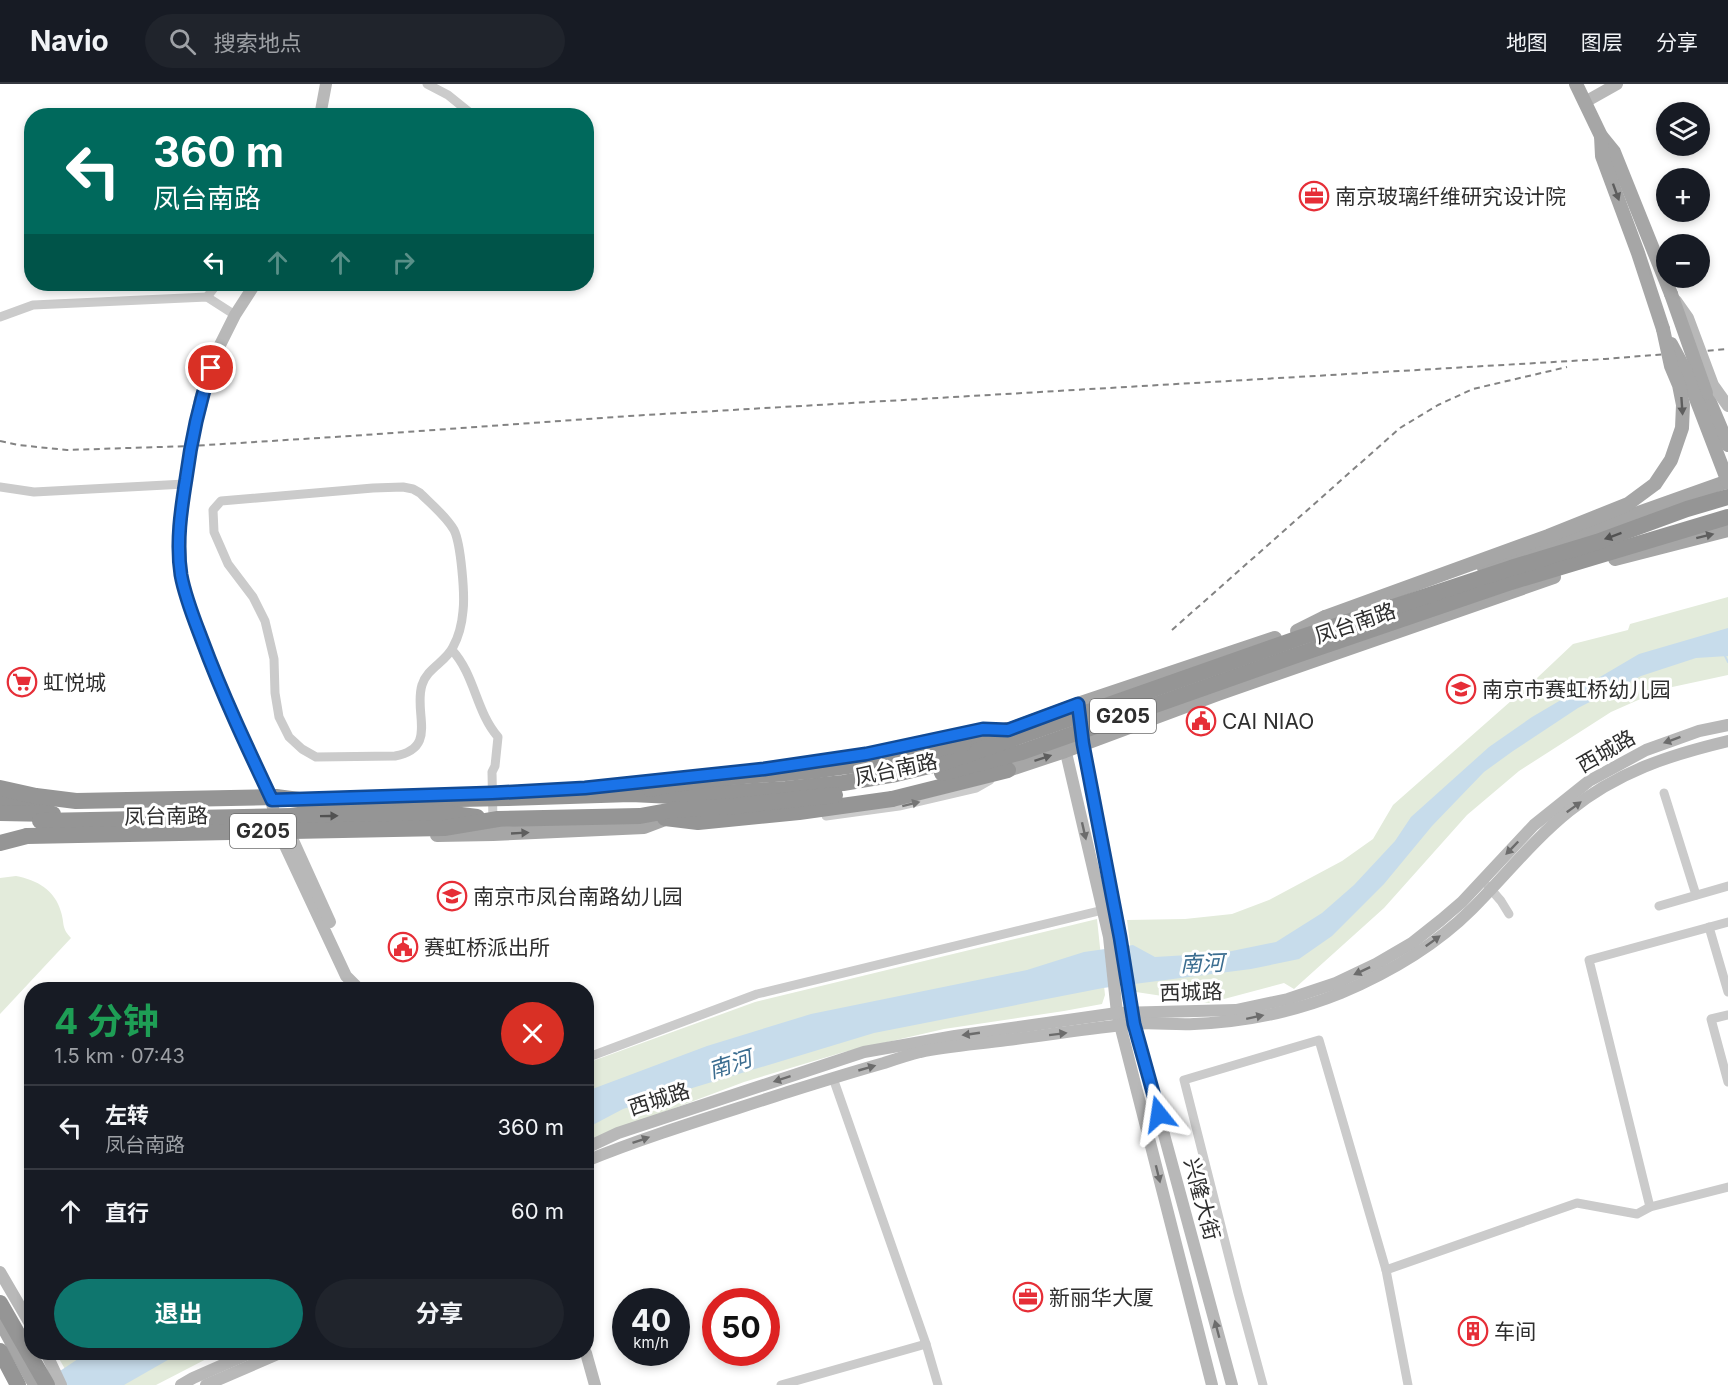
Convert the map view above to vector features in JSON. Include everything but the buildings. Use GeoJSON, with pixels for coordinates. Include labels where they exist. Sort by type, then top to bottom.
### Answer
{"type":"FeatureCollection","features":[{"type":"Feature","properties":{"kind":"highway","name":"凤台南路"},"geometry":{"type":"LineString","coordinates":[[314,802],[507,798],[635,789],[673,796],[786,789],[896,774],[946,762],[1299,638],[1728,497]]}},
{"type":"Feature","properties":{"kind":"highway","name":"凤台南路"},"geometry":{"type":"LineString","coordinates":[[27,836],[496,827],[642,821],[673,810],[781,802],[898,784],[1022,752],[1432,608],[1728,517]]}},
{"type":"Feature","properties":{"kind":"highway"},"geometry":{"type":"LineString","coordinates":[[635,789],[865,763],[963,743],[1008,730]]}},
{"type":"Feature","properties":{"kind":"highway"},"geometry":{"type":"LineString","coordinates":[[642,821],[698,822],[799,812],[892,799],[1008,770]]}},
{"type":"Feature","properties":{"kind":"highway"},"geometry":{"type":"LineString","coordinates":[[0,788],[36,796],[76,801]]}},
{"type":"Feature","properties":{"kind":"highway"},"geometry":{"type":"LineString","coordinates":[[0,802],[276,797],[314,802]]}},
{"type":"Feature","properties":{"kind":"highway"},"geometry":{"type":"LineString","coordinates":[[0,813],[268,808],[314,802]]}},
{"type":"Feature","properties":{"kind":"highway"},"geometry":{"type":"LineString","coordinates":[[0,818],[67,821],[445,813],[496,827]]}},
{"type":"Feature","properties":{"kind":"highway","name":"G205"},"geometry":{"type":"LineString","coordinates":[[0,835],[27,836]]}},
{"type":"Feature","properties":{"kind":"highway"},"geometry":{"type":"LineString","coordinates":[[0,845],[27,836]]}},
{"type":"Feature","properties":{"kind":"highway"},"geometry":{"type":"LineString","coordinates":[[0,1303],[33,1383]]}},
{"type":"Feature","properties":{"kind":"highway"},"geometry":{"type":"LineString","coordinates":[[0,1350],[33,1383]]}},
{"type":"Feature","properties":{"kind":"main road"},"geometry":{"type":"LineString","coordinates":[[322,108],[326,84]]}},
{"type":"Feature","properties":{"kind":"main road"},"geometry":{"type":"LineString","coordinates":[[1576,84],[1601,136],[1614,152],[1728,445]]}},
{"type":"Feature","properties":{"kind":"main road"},"geometry":{"type":"LineString","coordinates":[[1585,102],[1617,84]]}},
{"type":"Feature","properties":{"kind":"main road"},"geometry":{"type":"LineString","coordinates":[[1601,136],[1602,156],[1663,329],[1685,370],[1728,481]]}},
{"type":"Feature","properties":{"kind":"main road"},"geometry":{"type":"LineString","coordinates":[[250,291],[235,315],[217,351],[200,399],[185,484],[179,553],[181,575],[190,608],[214,673],[272,800],[285,836],[346,976],[352,982]]}},
{"type":"Feature","properties":{"kind":"main road"},"geometry":{"type":"LineString","coordinates":[[1671,294],[1688,318],[1713,385],[1728,406]]}},
{"type":"Feature","properties":{"kind":"main road","name":"凤台南路"},"geometry":{"type":"LineString","coordinates":[[1297,631],[1325,617],[1548,536],[1628,504],[1655,484],[1671,460],[1682,428],[1683,405],[1663,329]]}},
{"type":"Feature","properties":{"kind":"main road","name":"凤台南路"},"geometry":{"type":"LineString","coordinates":[[0,794],[272,800],[635,789],[669,791],[788,782],[848,774],[992,740],[1008,730],[1078,704],[1297,631],[1329,623],[1728,481]]}},
{"type":"Feature","properties":{"kind":"main road"},"geometry":{"type":"LineString","coordinates":[[1713,486],[1728,522]]}},
{"type":"Feature","properties":{"kind":"main road","name":"凤台南路"},"geometry":{"type":"LineString","coordinates":[[642,821],[670,816],[839,804],[893,794],[986,771],[1008,770],[1218,694],[1584,567],[1728,530]]}},
{"type":"Feature","properties":{"kind":"main road","name":"兴隆大街"},"geometry":{"type":"LineString","coordinates":[[1078,704],[1126,1019],[1187,1293],[1212,1385]]}},
{"type":"Feature","properties":{"kind":"main road","name":"兴隆大街"},"geometry":{"type":"LineString","coordinates":[[1058,712],[1102,910],[1115,937]]}},
{"type":"Feature","properties":{"kind":"main road","name":"西城路"},"geometry":{"type":"LineString","coordinates":[[1486,885],[1534,825],[1590,781],[1646,750],[1698,731],[1728,725]]}},
{"type":"Feature","properties":{"kind":"main road","name":"西城路"},"geometry":{"type":"LineString","coordinates":[[594,1144],[618,1133],[864,1052],[955,1036],[1126,1019],[1194,1018],[1288,999],[1336,982],[1376,964],[1412,943],[1486,885],[1571,809],[1598,791],[1634,770],[1677,753],[1728,741]]}},
{"type":"Feature","properties":{"kind":"main road","name":"凤台南路"},"geometry":{"type":"LineString","coordinates":[[0,845],[496,827]]}},
{"type":"Feature","properties":{"kind":"main road"},"geometry":{"type":"LineString","coordinates":[[285,836],[349,965],[363,982]]}},
{"type":"Feature","properties":{"kind":"main road","name":"兴隆大街"},"geometry":{"type":"LineString","coordinates":[[1126,1019],[1232,1385]]}},
{"type":"Feature","properties":{"kind":"main road","name":"西城路"},"geometry":{"type":"LineString","coordinates":[[594,1158],[709,1118],[920,1052],[1126,1019]]}},
{"type":"Feature","properties":{"kind":"main road"},"geometry":{"type":"LineString","coordinates":[[0,1272],[24,1313]]}},
{"type":"Feature","properties":{"kind":"main road"},"geometry":{"type":"LineString","coordinates":[[0,1321],[33,1383]]}},
{"type":"Feature","properties":{"kind":"main road"},"geometry":{"type":"LineString","coordinates":[[50,1360],[60,1385]]}},
{"type":"Feature","properties":{"kind":"main road"},"geometry":{"type":"LineString","coordinates":[[181,1385],[234,1360]]}},
{"type":"Feature","properties":{"kind":"main road"},"geometry":{"type":"LineString","coordinates":[[206,1385],[264,1360]]}},
{"type":"Feature","properties":{"kind":"main road"},"geometry":{"type":"LineString","coordinates":[[588,1360],[595,1385]]}},
{"type":"Feature","properties":{"kind":"street"},"geometry":{"type":"LineString","coordinates":[[427,84],[448,95],[464,108]]}},
{"type":"Feature","properties":{"kind":"street"},"geometry":{"type":"LineString","coordinates":[[207,297],[211,291]]}},
{"type":"Feature","properties":{"kind":"street"},"geometry":{"type":"LineString","coordinates":[[0,316],[33,305],[207,297],[235,315]]}},
{"type":"Feature","properties":{"kind":"street"},"geometry":{"type":"LineString","coordinates":[[0,487],[34,492],[185,484]]}},
{"type":"Feature","properties":{"kind":"street"},"geometry":{"type":"LineString","coordinates":[[403,487],[420,493],[453,529],[457,539],[463,610],[458,635],[452,650],[424,677],[420,696],[422,728],[419,741],[412,750],[404,755],[395,756],[316,757],[289,737],[279,717],[275,693],[274,659],[265,621],[253,597],[228,564],[214,532],[213,510],[221,501],[373,488],[403,487]]}},
{"type":"Feature","properties":{"kind":"street"},"geometry":{"type":"LineString","coordinates":[[452,650],[460,659],[471,680],[491,730],[498,737],[495,766],[492,772],[496,827]]}},
{"type":"Feature","properties":{"kind":"street"},"geometry":{"type":"LineString","coordinates":[[1664,793],[1696,895]]}},
{"type":"Feature","properties":{"kind":"street"},"geometry":{"type":"LineString","coordinates":[[1486,885],[1501,901],[1509,914]]}},
{"type":"Feature","properties":{"kind":"street"},"geometry":{"type":"LineString","coordinates":[[1659,906],[1728,886]]}},
{"type":"Feature","properties":{"kind":"street"},"geometry":{"type":"LineString","coordinates":[[594,1055],[758,994],[1102,910]]}},
{"type":"Feature","properties":{"kind":"street"},"geometry":{"type":"LineString","coordinates":[[1650,1207],[1589,960],[1728,922]]}},
{"type":"Feature","properties":{"kind":"street"},"geometry":{"type":"LineString","coordinates":[[1709,927],[1728,992]]}},
{"type":"Feature","properties":{"kind":"street"},"geometry":{"type":"LineString","coordinates":[[1728,1015],[1711,1019],[1728,1082]]}},
{"type":"Feature","properties":{"kind":"street"},"geometry":{"type":"LineString","coordinates":[[1263,1385],[1184,1080],[1319,1040],[1386,1270],[1408,1385]]}},
{"type":"Feature","properties":{"kind":"street"},"geometry":{"type":"LineString","coordinates":[[834,1078],[938,1385]]}},
{"type":"Feature","properties":{"kind":"street"},"geometry":{"type":"LineString","coordinates":[[1386,1270],[1577,1203],[1637,1214],[1650,1207],[1728,1187]]}},
{"type":"Feature","properties":{"kind":"street"},"geometry":{"type":"LineString","coordinates":[[781,1385],[926,1344]]}},
{"type":"Feature","properties":{"kind":"green space"},"geometry":{"type":"Polygon","coordinates":[[[1728,597],[1728,675],[1663,689],[1611,712],[1519,771],[1467,815],[1384,908],[1294,989],[1284,983],[1209,1003],[1136,992],[1127,920],[1185,919],[1232,914],[1269,900],[1342,861],[1373,839],[1393,805],[1573,644],[1628,630],[1630,624],[1728,597]]]}},
{"type":"Feature","properties":{"kind":"green space"},"geometry":{"type":"Polygon","coordinates":[[[16,876],[31,880],[50,892],[58,904],[64,928],[71,938],[30,982],[24,982],[24,988],[0,1014],[0,878],[16,876]]]}},
{"type":"Feature","properties":{"kind":"green space"},"geometry":{"type":"Polygon","coordinates":[[[1097,919],[1105,995],[1102,1004],[944,1029],[844,1052],[744,1082],[594,1138],[594,1060],[755,1002],[1097,919]]]}},
{"type":"Feature","properties":{"kind":"green space"},"geometry":{"type":"Polygon","coordinates":[[[60,1360],[204,1360],[156,1385],[74,1385],[60,1360]]]}},
{"type":"Feature","properties":{"kind":"water","name":"南河"},"geometry":{"type":"Polygon","coordinates":[[[1728,628],[1728,656],[1696,658],[1641,676],[1578,708],[1484,772],[1432,826],[1384,884],[1332,936],[1299,959],[1251,969],[1103,988],[874,1033],[623,1109],[594,1124],[594,1088],[707,1046],[811,1014],[1027,970],[1084,952],[1133,945],[1155,957],[1222,953],[1276,942],[1322,913],[1354,885],[1395,841],[1411,817],[1489,747],[1532,717],[1639,654],[1728,628]]]}},
{"type":"Feature","properties":{"kind":"water"},"geometry":{"type":"Polygon","coordinates":[[[76,1360],[168,1360],[124,1385],[39,1385],[76,1360]]]}},
{"type":"Feature","properties":{"kind":"waterway"},"geometry":{"type":"LineString","coordinates":[[1724,654],[1728,662]]}},
{"type":"Feature","properties":{"kind":"railway"},"geometry":{"type":"LineString","coordinates":[[0,441],[67,450],[191,446],[629,416],[1605,359],[1728,349]]}},
{"type":"Feature","properties":{"kind":"railway"},"geometry":{"type":"LineString","coordinates":[[1172,630],[1400,428],[1438,405],[1473,389],[1567,367]]}},
{"type":"Feature","properties":{"kind":"place","name":"南京玻璃纤维研究设计院"},"geometry":{"type":"Point","coordinates":[1314,196]}},
{"type":"Feature","properties":{"kind":"place","name":"虹悦城"},"geometry":{"type":"Point","coordinates":[22,682]}},
{"type":"Feature","properties":{"kind":"place","name":"南京市赛虹桥幼儿园"},"geometry":{"type":"Point","coordinates":[1461,689]}},
{"type":"Feature","properties":{"kind":"place","name":"CAI NIAO"},"geometry":{"type":"Point","coordinates":[1201,721]}},
{"type":"Feature","properties":{"kind":"place","name":"南京市凤台南路幼儿园"},"geometry":{"type":"Point","coordinates":[452,896]}},
{"type":"Feature","properties":{"kind":"place","name":"赛虹桥派出所"},"geometry":{"type":"Point","coordinates":[403,947]}},
{"type":"Feature","properties":{"kind":"place","name":"新丽华大厦"},"geometry":{"type":"Point","coordinates":[1028,1297]}},
{"type":"Feature","properties":{"kind":"place","name":"车间"},"geometry":{"type":"Point","coordinates":[1473,1331]}},
{"type":"Feature","properties":{"kind":"route"},"geometry":{"type":"LineString","coordinates":[[211,368],[200,399],[190,446],[180,531],[181,575],[190,608],[214,673],[272,800],[585,788],[764,769],[866,754],[983,729],[1008,730],[1078,704],[1083,744],[1120,937],[1134,1024],[1159,1114]]}}]}
